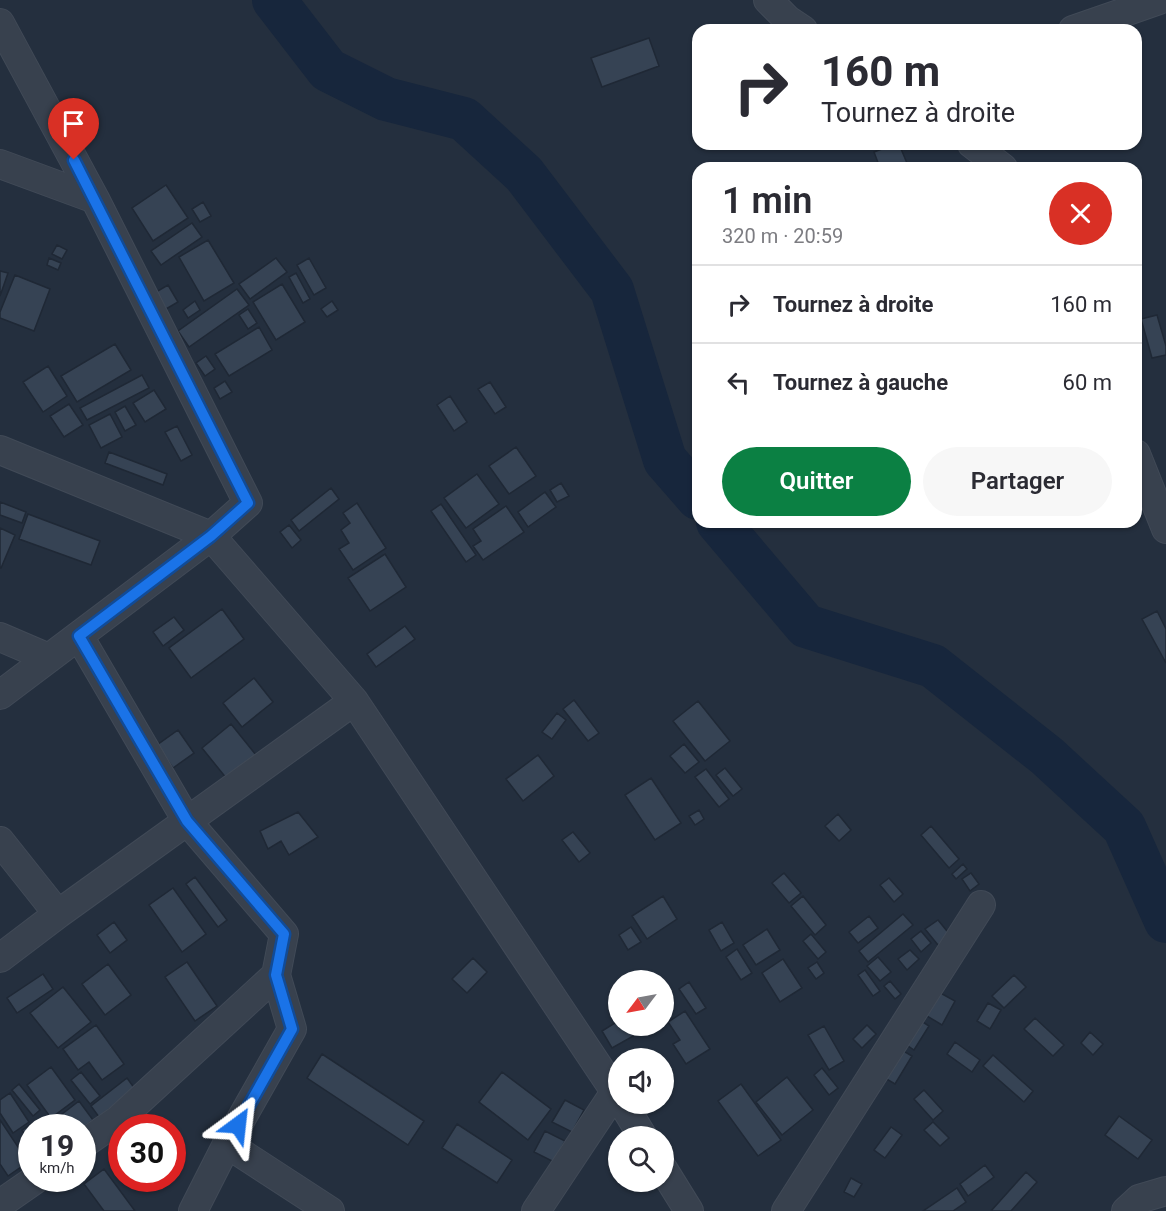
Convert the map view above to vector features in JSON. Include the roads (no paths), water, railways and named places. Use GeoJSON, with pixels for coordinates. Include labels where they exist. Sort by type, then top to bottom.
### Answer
{"type":"FeatureCollection","features":[{"type":"Feature","properties":{"kind":"street"},"geometry":{"type":"LineString","coordinates":[[768,0],[794,24]]}},
{"type":"Feature","properties":{"kind":"street"},"geometry":{"type":"LineString","coordinates":[[1091,24],[1159,1]]}},
{"type":"Feature","properties":{"kind":"street"},"geometry":{"type":"LineString","coordinates":[[0,23],[94,199],[248,503],[211,536],[0,696]]}},
{"type":"Feature","properties":{"kind":"street"},"geometry":{"type":"LineString","coordinates":[[980,150],[995,162]]}},
{"type":"Feature","properties":{"kind":"street"},"geometry":{"type":"LineString","coordinates":[[0,164],[94,199]]}},
{"type":"Feature","properties":{"kind":"street"},"geometry":{"type":"LineString","coordinates":[[0,450],[211,536],[354,701],[608,1081]]}},
{"type":"Feature","properties":{"kind":"street"},"geometry":{"type":"LineString","coordinates":[[1142,469],[1166,529]]}},
{"type":"Feature","properties":{"kind":"street"},"geometry":{"type":"LineString","coordinates":[[79,636],[187,821],[284,934],[276,975],[292,1029],[227,1144],[193,1211]]}},
{"type":"Feature","properties":{"kind":"street"},"geometry":{"type":"LineString","coordinates":[[0,637],[50,658]]}},
{"type":"Feature","properties":{"kind":"street"},"geometry":{"type":"LineString","coordinates":[[0,958],[354,701]]}},
{"type":"Feature","properties":{"kind":"street"},"geometry":{"type":"LineString","coordinates":[[0,841],[58,914]]}},
{"type":"Feature","properties":{"kind":"street"},"geometry":{"type":"LineString","coordinates":[[786,1211],[981,905]]}},
{"type":"Feature","properties":{"kind":"street"},"geometry":{"type":"LineString","coordinates":[[96,1135],[118,1120],[276,975]]}},
{"type":"Feature","properties":{"kind":"street"},"geometry":{"type":"LineString","coordinates":[[536,1211],[608,1112]]}},
{"type":"Feature","properties":{"kind":"street"},"geometry":{"type":"LineString","coordinates":[[227,1144],[330,1211]]}},
{"type":"Feature","properties":{"kind":"street"},"geometry":{"type":"LineString","coordinates":[[674,1187],[689,1211]]}},
{"type":"Feature","properties":{"kind":"street"},"geometry":{"type":"LineString","coordinates":[[1126,1211],[1138,1199],[1166,1191]]}},
{"type":"Feature","properties":{"kind":"street"},"geometry":{"type":"LineString","coordinates":[[0,1204],[18,1192]]}},
{"type":"Feature","properties":{"kind":"waterway"},"geometry":{"type":"LineString","coordinates":[[274,0],[328,70],[386,99],[464,119],[524,174],[612,290],[665,460],[692,491]]}},
{"type":"Feature","properties":{"kind":"waterway"},"geometry":{"type":"LineString","coordinates":[[723,528],[806,626],[933,666],[1047,756],[1124,827],[1166,921]]}}]}
